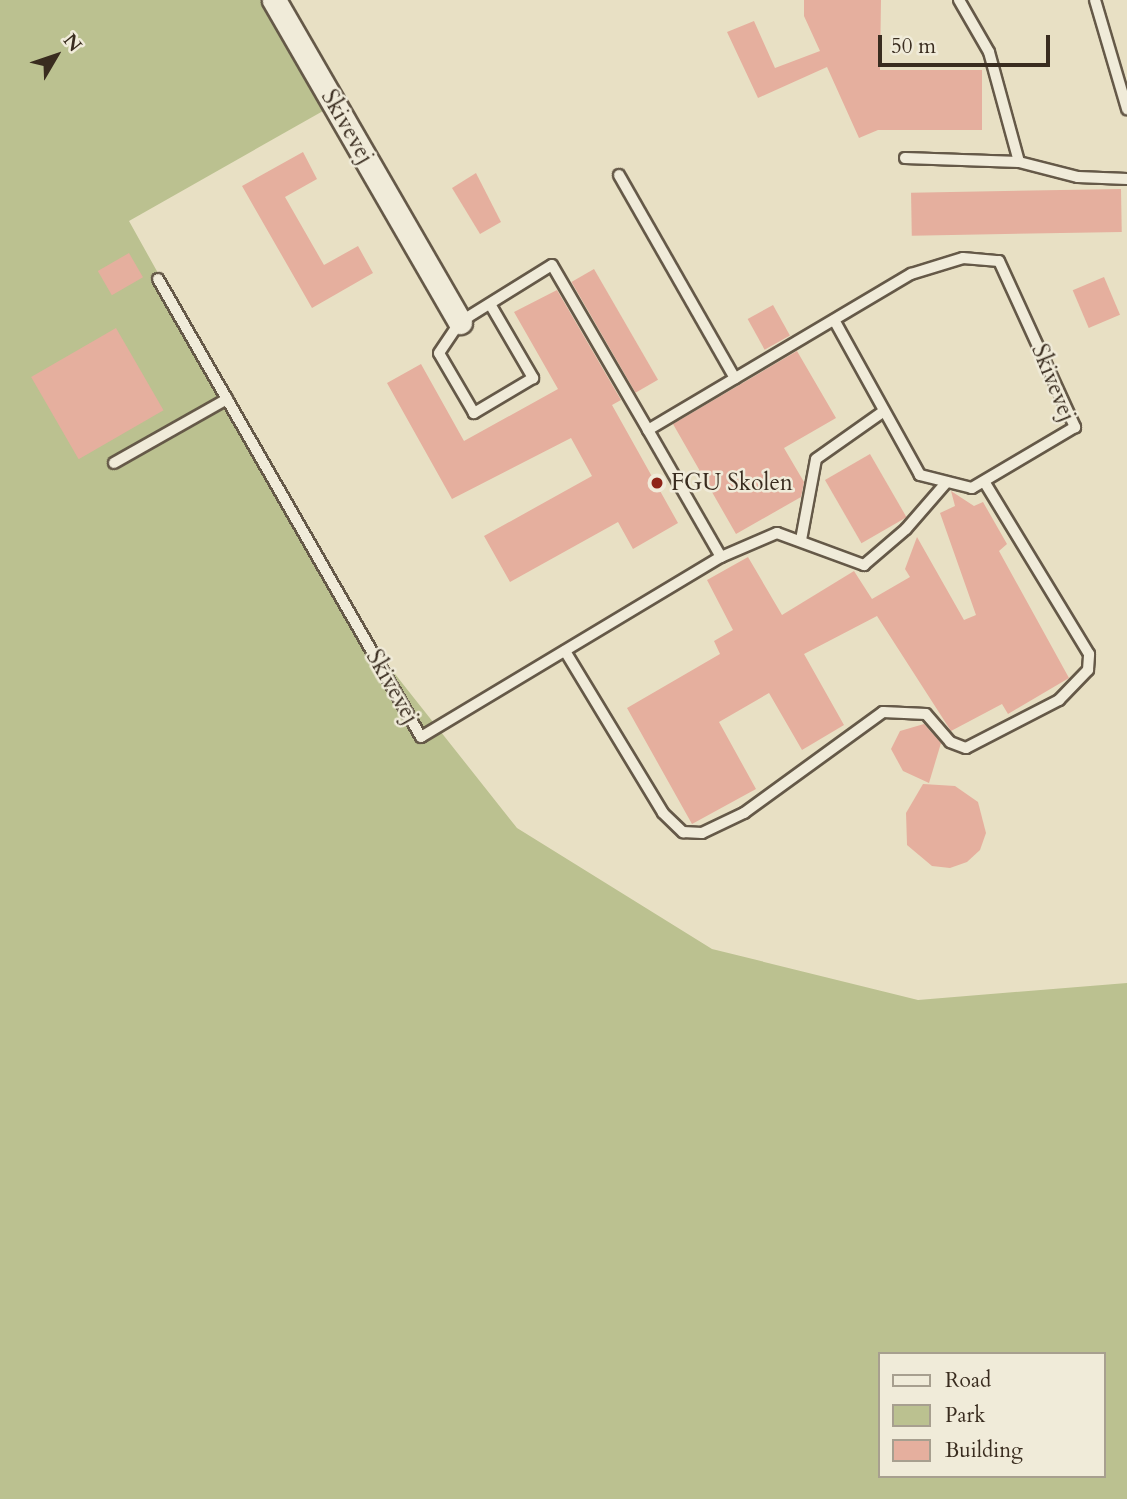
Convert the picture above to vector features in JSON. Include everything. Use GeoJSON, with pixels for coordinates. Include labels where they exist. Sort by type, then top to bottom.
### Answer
{"type":"FeatureCollection","features":[{"type":"Feature","properties":{"kind":"street","name":"Skivevej"},"geometry":{"type":"LineString","coordinates":[[274,0],[460,322]]}},
{"type":"Feature","properties":{"kind":"lane"},"geometry":{"type":"LineString","coordinates":[[959,0],[989,51],[1019,162]]}},
{"type":"Feature","properties":{"kind":"lane"},"geometry":{"type":"LineString","coordinates":[[1095,0],[1127,109]]}},
{"type":"Feature","properties":{"kind":"lane"},"geometry":{"type":"LineString","coordinates":[[905,158],[1019,162],[1079,177],[1127,179]]}},
{"type":"Feature","properties":{"kind":"lane"},"geometry":{"type":"LineString","coordinates":[[620,175],[735,378]]}},
{"type":"Feature","properties":{"kind":"lane","name":"Skivevej"},"geometry":{"type":"LineString","coordinates":[[648,430],[911,274],[963,258],[999,261],[1075,427],[972,488],[945,484],[920,475],[834,320]]}},
{"type":"Feature","properties":{"kind":"lane"},"geometry":{"type":"LineString","coordinates":[[490,304],[533,379],[474,413],[439,353],[460,322],[552,265],[721,557]]}},
{"type":"Feature","properties":{"kind":"lane","name":"Skivevej"},"geometry":{"type":"LineString","coordinates":[[158,279],[421,737],[721,557],[777,533],[864,565],[945,484]]}},
{"type":"Feature","properties":{"kind":"lane"},"geometry":{"type":"LineString","coordinates":[[114,463],[227,399]]}},
{"type":"Feature","properties":{"kind":"lane"},"geometry":{"type":"LineString","coordinates":[[801,540],[816,459],[884,411]]}},
{"type":"Feature","properties":{"kind":"lane"},"geometry":{"type":"LineString","coordinates":[[565,651],[663,813],[683,832],[702,833],[744,813],[883,712],[926,713],[950,742],[966,748],[1059,700],[1088,670],[1089,654],[984,481]]}},
{"type":"Feature","properties":{"kind":"green space"},"geometry":{"type":"Polygon","coordinates":[[[0,0],[260,0],[323,111],[129,221],[349,616],[517,828],[712,949],[918,1000],[1127,983],[1127,1499],[0,1499],[0,0]]]}},
{"type":"Feature","properties":{"kind":"building"},"geometry":{"type":"Polygon","coordinates":[[[804,0],[881,0],[880,70],[982,70],[982,130],[878,130],[859,138],[827,67],[758,98],[727,32],[754,21],[775,68],[820,51],[804,16],[804,0]]]}},
{"type":"Feature","properties":{"kind":"building"},"geometry":{"type":"Polygon","coordinates":[[[303,152],[317,179],[285,197],[324,265],[358,246],[373,273],[312,308],[242,186],[303,152]]]}},
{"type":"Feature","properties":{"kind":"building"},"geometry":{"type":"Polygon","coordinates":[[[476,173],[501,222],[480,234],[452,188],[476,173]]]}},
{"type":"Feature","properties":{"kind":"building"},"geometry":{"type":"Polygon","coordinates":[[[1121,189],[1122,232],[912,236],[911,193],[1121,189]]]}},
{"type":"Feature","properties":{"kind":"building"},"geometry":{"type":"Polygon","coordinates":[[[129,253],[143,277],[112,295],[98,271],[129,253]]]}},
{"type":"Feature","properties":{"kind":"building"},"geometry":{"type":"Polygon","coordinates":[[[594,269],[658,380],[635,393],[571,282],[594,269]]]}},
{"type":"Feature","properties":{"kind":"building"},"geometry":{"type":"Polygon","coordinates":[[[1104,277],[1120,315],[1089,328],[1073,290],[1104,277]]]}},
{"type":"Feature","properties":{"kind":"building"},"geometry":{"type":"Polygon","coordinates":[[[557,290],[621,400],[612,405],[678,523],[633,549],[618,522],[510,582],[484,536],[592,476],[571,438],[452,499],[387,383],[421,364],[464,441],[558,389],[514,312],[557,290]]]}},
{"type":"Feature","properties":{"kind":"building"},"geometry":{"type":"Polygon","coordinates":[[[773,305],[790,336],[765,350],[748,319],[773,305]]]}},
{"type":"Feature","properties":{"kind":"building"},"geometry":{"type":"Polygon","coordinates":[[[116,328],[164,410],[79,459],[31,377],[116,328]]]}},
{"type":"Feature","properties":{"kind":"building"},"geometry":{"type":"Polygon","coordinates":[[[797,351],[836,418],[784,448],[804,482],[801,497],[736,534],[673,424],[797,351]]]}},
{"type":"Feature","properties":{"kind":"building"},"geometry":{"type":"Polygon","coordinates":[[[870,454],[906,517],[861,543],[825,480],[870,454]]]}},
{"type":"Feature","properties":{"kind":"building"},"geometry":{"type":"Polygon","coordinates":[[[951,491],[974,506],[983,502],[1007,544],[999,551],[1069,678],[1008,714],[1002,704],[951,731],[877,616],[804,654],[844,725],[802,750],[769,693],[719,722],[756,789],[692,824],[627,708],[720,654],[714,641],[733,630],[707,580],[748,557],[782,615],[854,571],[872,599],[910,577],[905,569],[917,537],[964,620],[976,615],[940,513],[955,506],[951,491]]]}},
{"type":"Feature","properties":{"kind":"building"},"geometry":{"type":"Polygon","coordinates":[[[924,724],[941,743],[929,783],[903,771],[891,749],[900,731],[924,724]]]}},
{"type":"Feature","properties":{"kind":"building"},"geometry":{"type":"Polygon","coordinates":[[[923,784],[955,786],[978,802],[986,833],[980,850],[967,862],[950,868],[932,866],[907,845],[906,813],[923,784]]]}},
{"type":"Feature","properties":{"kind":"place","name":"FGU Skolen"},"geometry":{"type":"Point","coordinates":[657,483]}}]}
